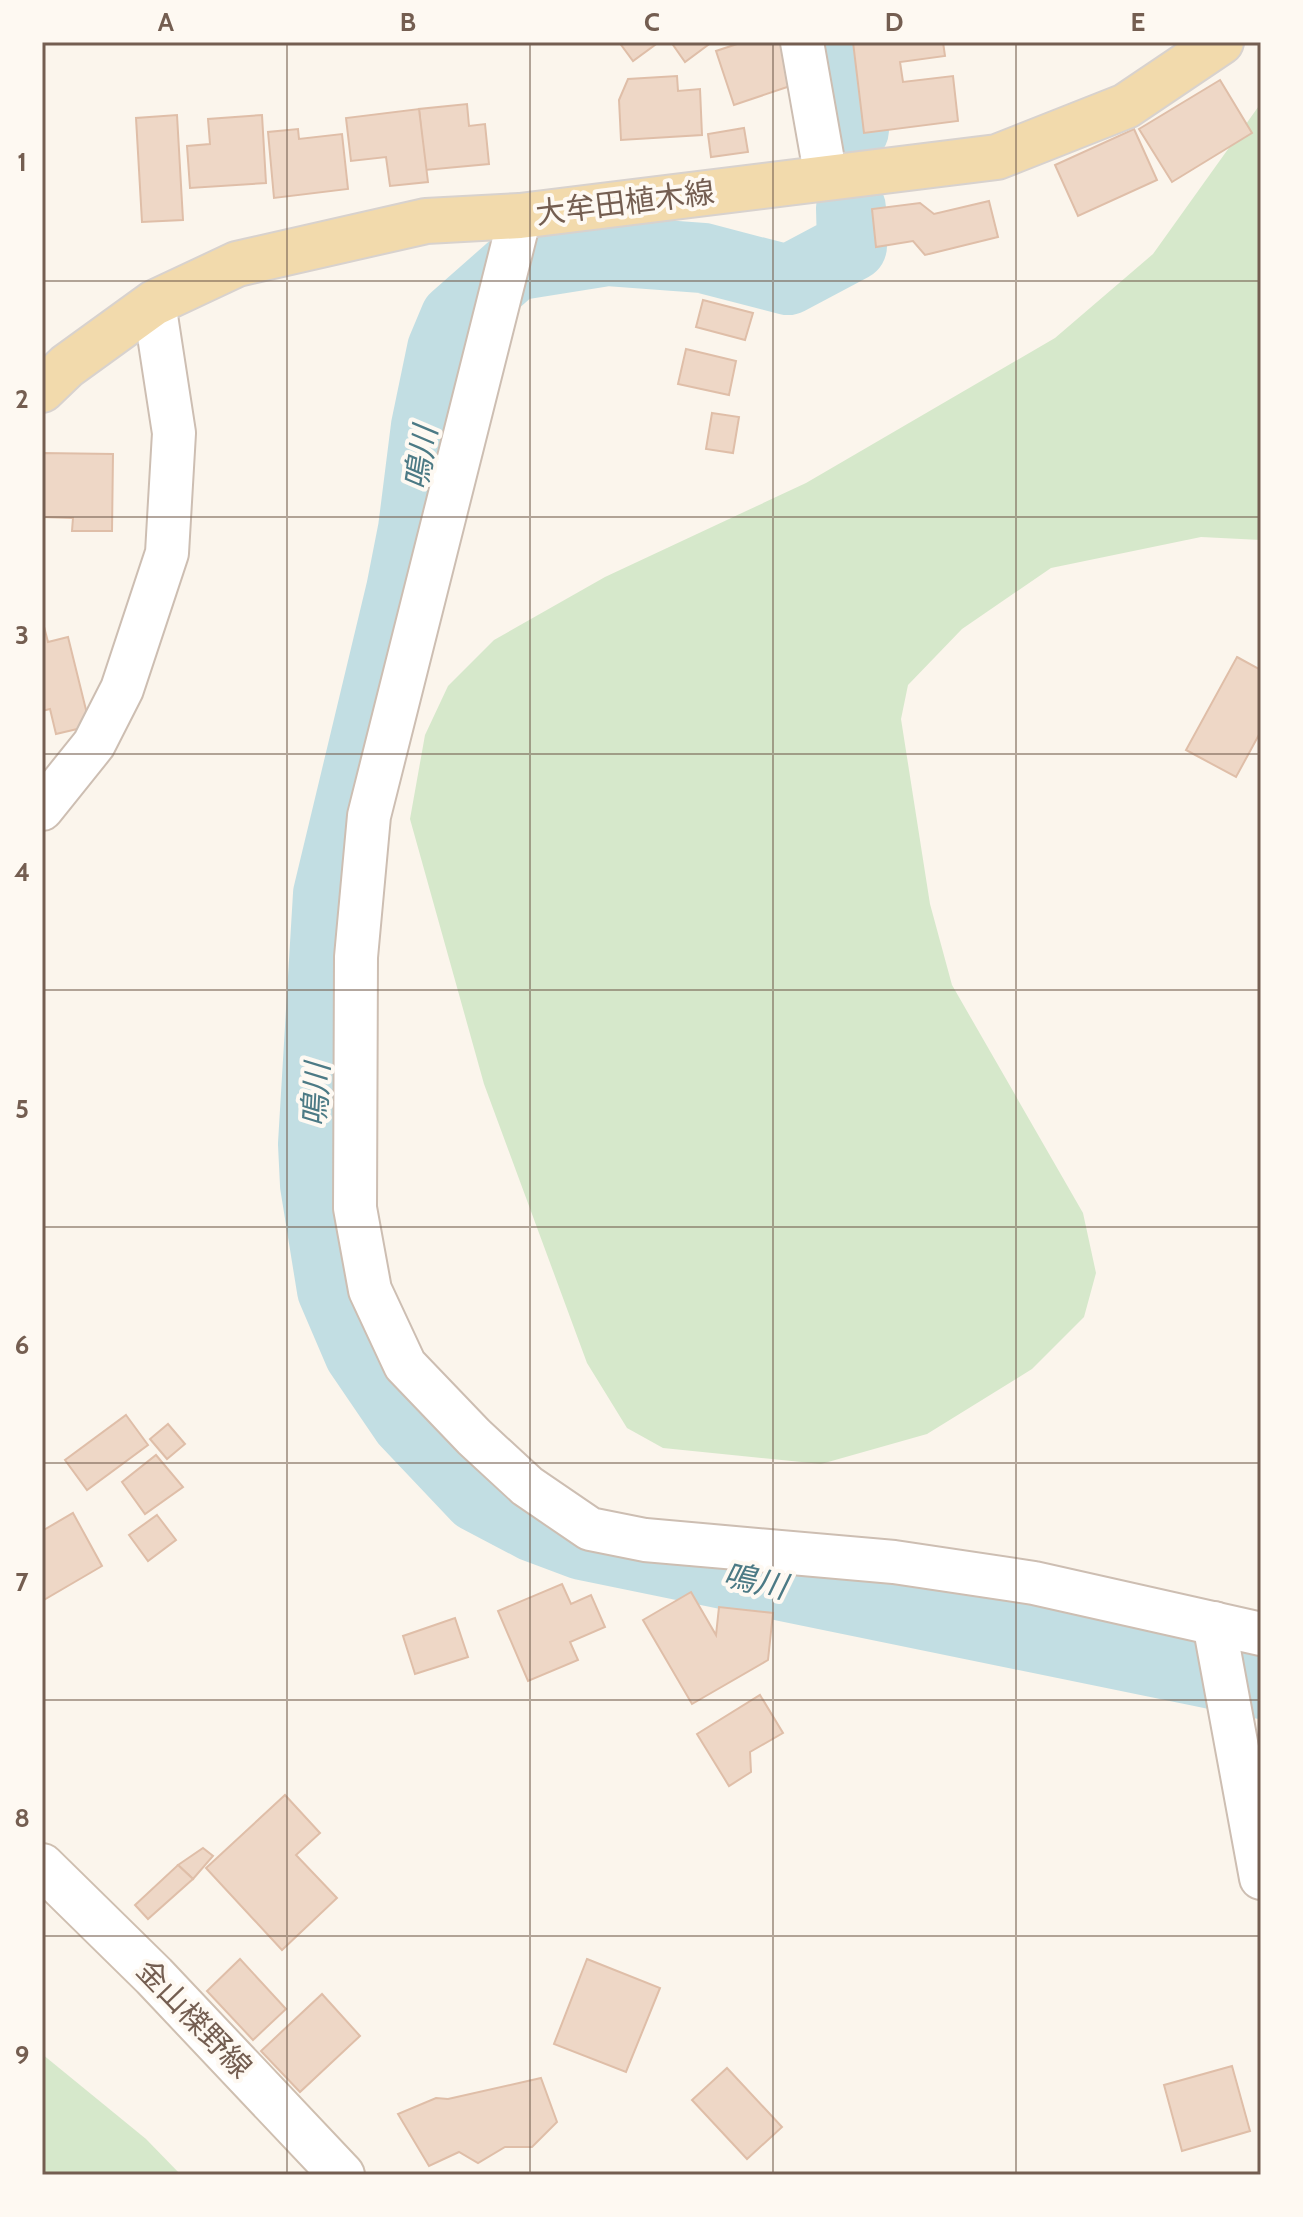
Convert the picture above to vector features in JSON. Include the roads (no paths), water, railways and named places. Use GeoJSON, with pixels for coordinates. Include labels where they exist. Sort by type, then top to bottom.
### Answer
{"type":"FeatureCollection","features":[{"type":"Feature","properties":{"kind":"main road","name":"大牟田植木線"},"geometry":{"type":"LineString","coordinates":[[42,390],[67,366],[154,303],[237,264],[426,221],[520,216],[997,157],[1126,106],[1221,42]]}},
{"type":"Feature","properties":{"kind":"main road","name":"金山檪野線"},"geometry":{"type":"LineString","coordinates":[[42,1866],[154,1976],[342,2175]]}},
{"type":"Feature","properties":{"kind":"street"},"geometry":{"type":"LineString","coordinates":[[802,42],[826,178]]}},
{"type":"Feature","properties":{"kind":"street"},"geometry":{"type":"LineString","coordinates":[[520,216],[373,801],[368,832],[356,957],[355,1208],[370,1290],[405,1365],[474,1437],[527,1486],[590,1529],[645,1540],[894,1562],[1018,1580],[1261,1634]]}},
{"type":"Feature","properties":{"kind":"street"},"geometry":{"type":"LineString","coordinates":[[42,809],[94,744],[122,689],[167,553],[174,433],[154,303]]}},
{"type":"Feature","properties":{"kind":"street"},"geometry":{"type":"LineString","coordinates":[[1214,1623],[1261,1878]]}},
{"type":"Feature","properties":{"kind":"waterway","name":"鳴川"},"geometry":{"type":"LineString","coordinates":[[842,42],[854,130]]}},
{"type":"Feature","properties":{"kind":"waterway","name":"鳴川"},"geometry":{"type":"LineString","coordinates":[[851,208],[852,246],[788,280],[703,258],[608,251],[514,266],[455,318],[442,349],[426,426],[413,529],[401,590],[328,894],[313,1144],[315,1185],[332,1290],[359,1353],[406,1422],[477,1497],[534,1527],[582,1545],[1261,1684]]}}]}
